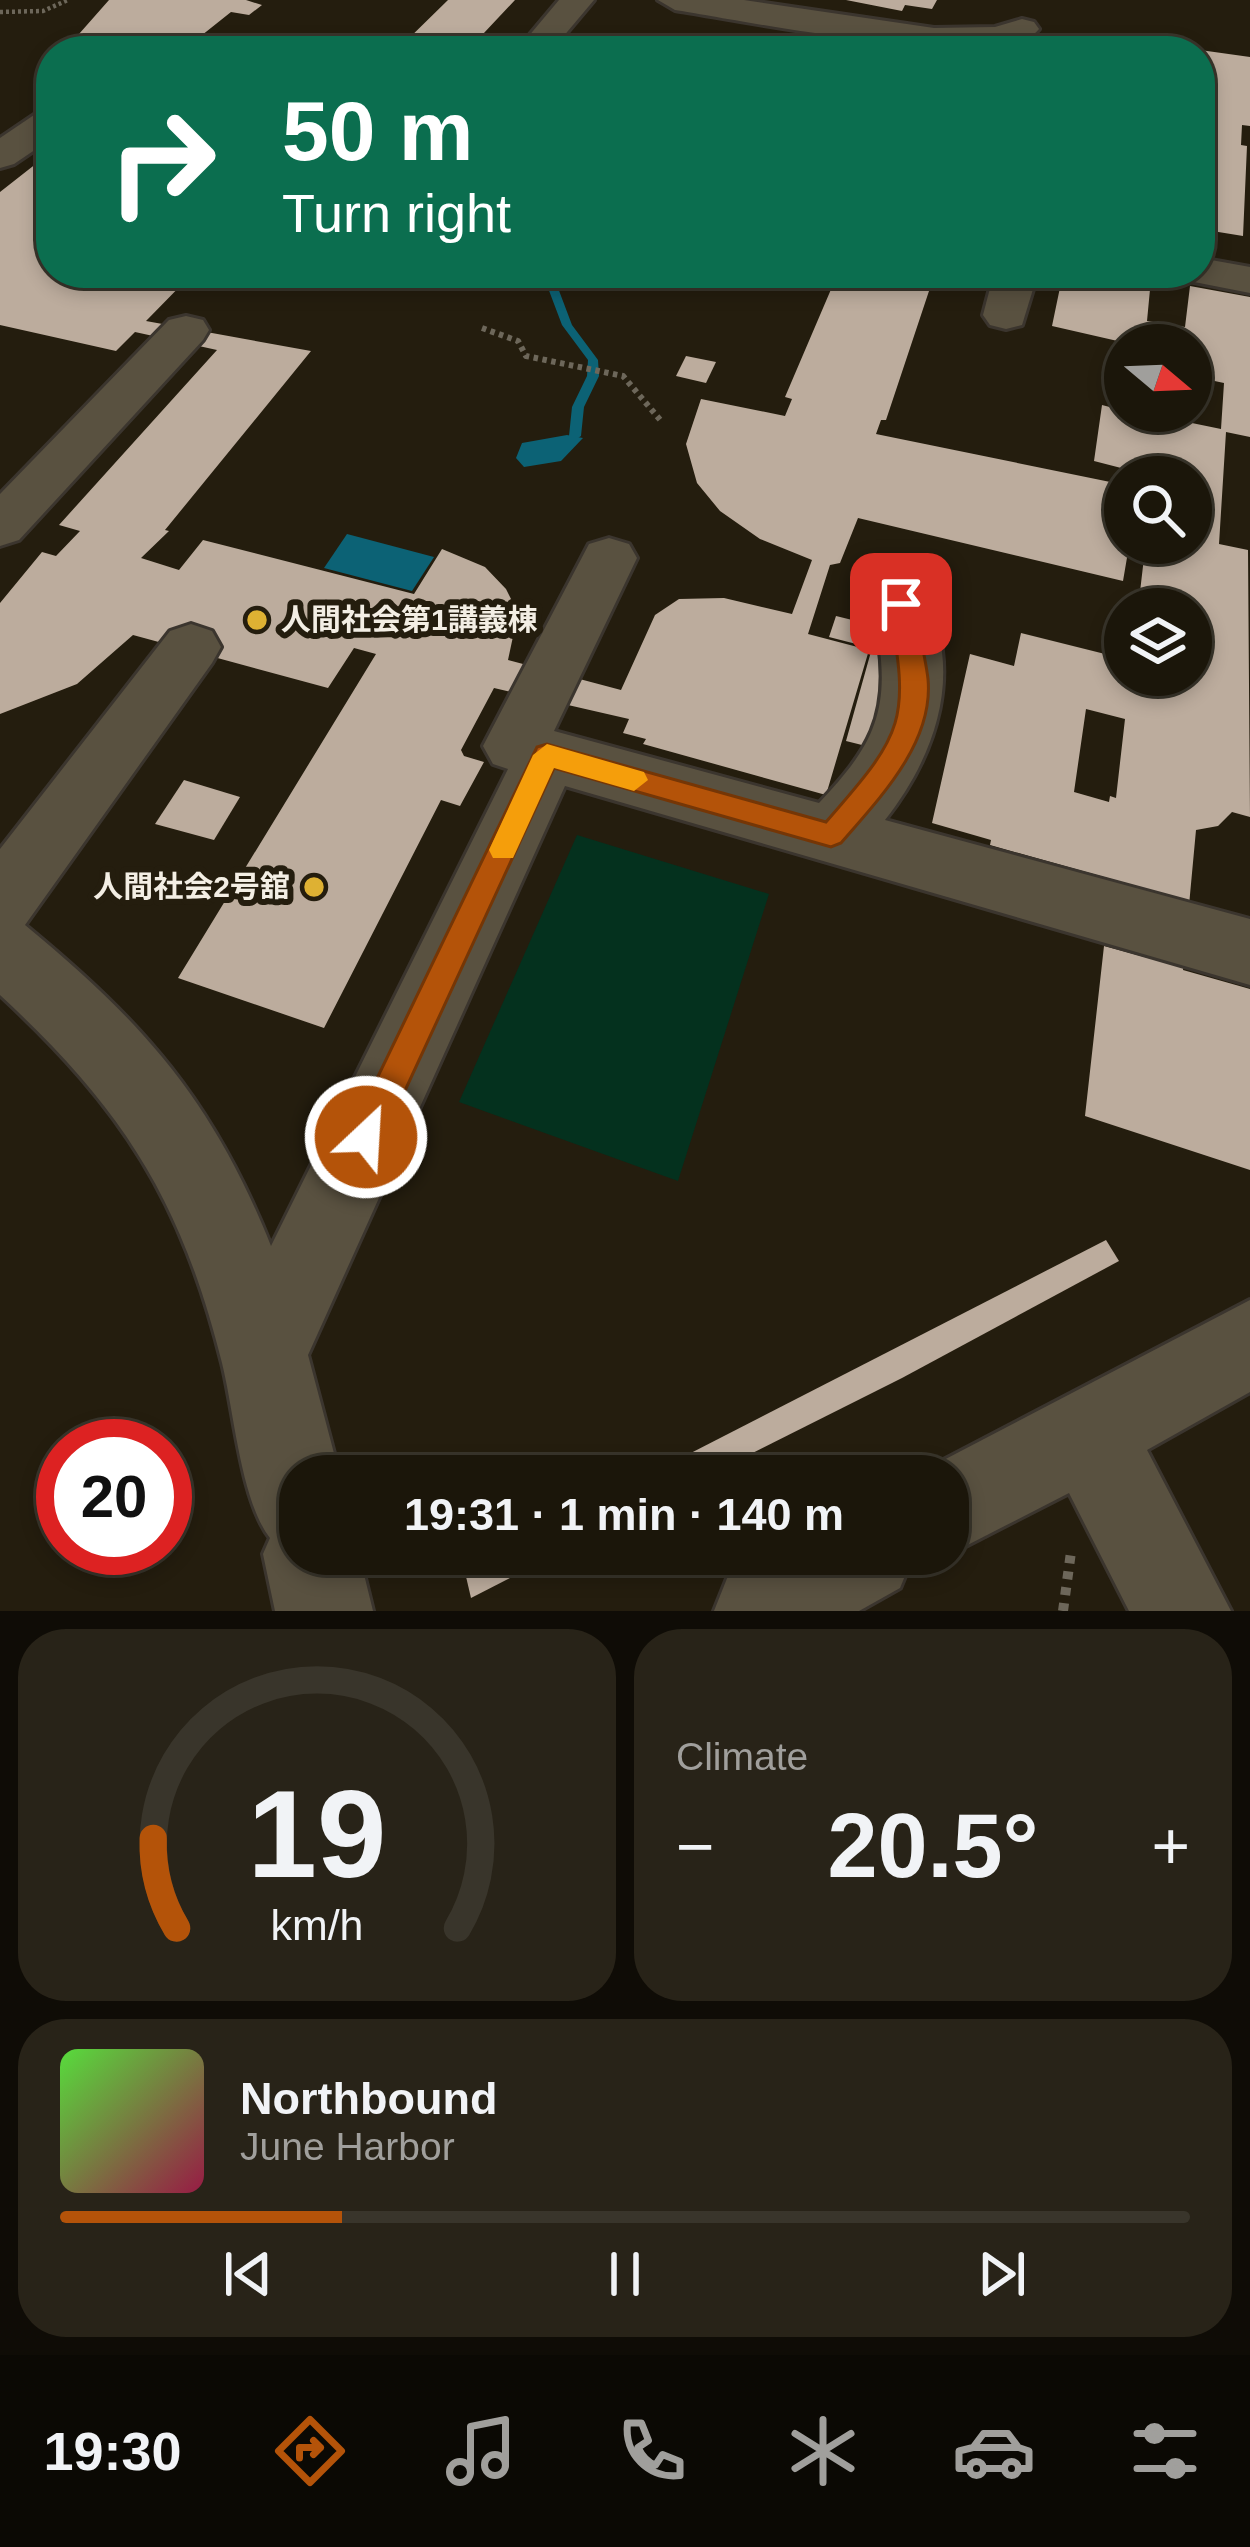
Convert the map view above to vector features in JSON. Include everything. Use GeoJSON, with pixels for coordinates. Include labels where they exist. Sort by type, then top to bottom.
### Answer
{"type":"FeatureCollection","features":[{"type":"Feature","properties":{"kind":"lane"},"geometry":{"type":"LineString","coordinates":[[545,36],[577,0]]}},
{"type":"Feature","properties":{"kind":"lane"},"geometry":{"type":"LineString","coordinates":[[675,0],[920,36]]}},
{"type":"Feature","properties":{"kind":"lane"},"geometry":{"type":"LineString","coordinates":[[0,156],[36,131]]}},
{"type":"Feature","properties":{"kind":"lane"},"geometry":{"type":"LineString","coordinates":[[1215,274],[1250,280]]}},
{"type":"Feature","properties":{"kind":"lane"},"geometry":{"type":"LineString","coordinates":[[0,527],[186,330]]}},
{"type":"Feature","properties":{"kind":"lane"},"geometry":{"type":"LineString","coordinates":[[609,558],[515,746],[1250,952]]}},
{"type":"Feature","properties":{"kind":"lane"},"geometry":{"type":"LineString","coordinates":[[831,835],[887,770],[913,712],[916,682],[901,604]]}},
{"type":"Feature","properties":{"kind":"lane"},"geometry":{"type":"LineString","coordinates":[[0,902],[191,647]]}},
{"type":"Feature","properties":{"kind":"lane"},"geometry":{"type":"LineString","coordinates":[[266,1348],[547,755]]}},
{"type":"Feature","properties":{"kind":"lane"},"geometry":{"type":"LineString","coordinates":[[0,948],[135,1079],[187,1159],[230,1252],[266,1348],[289,1455]]}},
{"type":"Feature","properties":{"kind":"lane"},"geometry":{"type":"LineString","coordinates":[[969,1496],[1250,1344]]}},
{"type":"Feature","properties":{"kind":"lane"},"geometry":{"type":"LineString","coordinates":[[1087,1431],[1183,1611]]}},
{"type":"Feature","properties":{"kind":"lane"},"geometry":{"type":"LineString","coordinates":[[316,1575],[324,1611]]}},
{"type":"Feature","properties":{"kind":"lane"},"geometry":{"type":"LineString","coordinates":[[763,1611],[828,1575]]}},
{"type":"Feature","properties":{"kind":"path"},"geometry":{"type":"LineString","coordinates":[[0,11],[43,11],[68,0]]}},
{"type":"Feature","properties":{"kind":"path"},"geometry":{"type":"LineString","coordinates":[[482,328],[518,341],[526,356],[618,375],[662,422]]}},
{"type":"Feature","properties":{"kind":"green space"},"geometry":{"type":"Polygon","coordinates":[[[577,835],[769,894],[678,1181],[459,1102],[577,835]]]}},
{"type":"Feature","properties":{"kind":"water"},"geometry":{"type":"Polygon","coordinates":[[[567,435],[583,438],[561,461],[524,467],[516,458],[522,443],[567,435]]]}},
{"type":"Feature","properties":{"kind":"water"},"geometry":{"type":"Polygon","coordinates":[[[347,534],[434,557],[412,591],[324,568],[347,534]]]}},
{"type":"Feature","properties":{"kind":"building"},"geometry":{"type":"Polygon","coordinates":[[[109,0],[246,0],[262,5],[249,15],[231,12],[201,36],[77,36],[109,0]]]}},
{"type":"Feature","properties":{"kind":"building"},"geometry":{"type":"Polygon","coordinates":[[[448,0],[515,0],[483,34],[494,36],[411,36],[448,0]]]}},
{"type":"Feature","properties":{"kind":"building"},"geometry":{"type":"Polygon","coordinates":[[[846,0],[937,0],[932,9],[905,5],[902,11],[846,0]]]}},
{"type":"Feature","properties":{"kind":"building"},"geometry":{"type":"Polygon","coordinates":[[[1215,52],[1250,57],[1250,126],[1242,125],[1241,145],[1247,146],[1243,236],[1215,231],[1215,52]]]}},
{"type":"Feature","properties":{"kind":"building"},"geometry":{"type":"Polygon","coordinates":[[[36,164],[36,288],[178,288],[146,321],[311,351],[165,530],[169,531],[141,558],[179,570],[203,540],[414,594],[442,549],[485,567],[506,589],[518,613],[508,660],[621,690],[655,615],[679,599],[724,598],[792,614],[812,560],[760,539],[720,511],[697,483],[686,444],[701,399],[785,416],[792,399],[785,397],[832,288],[930,288],[886,420],[881,420],[876,434],[1104,481],[1104,564],[1126,564],[1123,581],[858,518],[840,563],[830,565],[808,634],[869,650],[826,795],[643,744],[646,739],[623,733],[629,719],[494,688],[461,750],[464,756],[484,762],[460,806],[441,800],[324,1028],[178,978],[376,654],[354,648],[328,688],[133,635],[77,684],[0,714],[0,603],[42,552],[56,556],[80,531],[59,525],[217,350],[135,332],[116,351],[0,325],[0,192],[36,164]]]}},
{"type":"Feature","properties":{"kind":"building"},"geometry":{"type":"Polygon","coordinates":[[[1060,288],[1150,288],[1147,321],[1166,324],[1104,324],[1104,338],[1052,326],[1060,288]]]}},
{"type":"Feature","properties":{"kind":"building"},"geometry":{"type":"Polygon","coordinates":[[[1190,288],[1250,297],[1250,437],[1226,432],[1219,544],[1248,550],[1250,817],[1232,812],[1218,826],[1196,830],[1183,970],[1250,989],[1250,1170],[1085,1116],[1104,946],[1152,959],[1157,892],[990,845],[991,840],[932,823],[970,654],[1014,666],[1021,633],[1104,654],[1104,696],[1212,696],[1212,588],[1140,588],[1143,564],[1212,564],[1212,456],[1104,456],[1104,464],[1094,461],[1102,405],[1104,432],[1221,429],[1224,383],[1212,380],[1212,324],[1185,324],[1190,288]],[[1086,709],[1074,792],[1109,802],[1110,796],[1116,798],[1125,719],[1086,709]]]}},
{"type":"Feature","properties":{"kind":"building"},"geometry":{"type":"Polygon","coordinates":[[[686,356],[716,362],[706,383],[676,376],[686,356]]]}},
{"type":"Feature","properties":{"kind":"building"},"geometry":{"type":"Polygon","coordinates":[[[836,616],[889,629],[893,639],[874,748],[846,741],[872,648],[829,637],[836,616]]]}},
{"type":"Feature","properties":{"kind":"building"},"geometry":{"type":"Polygon","coordinates":[[[184,780],[240,797],[214,840],[155,824],[184,780]]]}},
{"type":"Feature","properties":{"kind":"building"},"geometry":{"type":"Polygon","coordinates":[[[1106,1240],[1119,1261],[749,1455],[687,1455],[1106,1240]]]}},
{"type":"Feature","properties":{"kind":"building"},"geometry":{"type":"Polygon","coordinates":[[[466,1575],[516,1575],[471,1598],[466,1575]]]}},
{"type":"Feature","properties":{"kind":"waterway"},"geometry":{"type":"LineString","coordinates":[[553,288],[567,325],[593,360],[593,376],[578,407],[575,436]]}},
{"type":"Feature","properties":{"kind":"slow traffic"},"geometry":{"type":"LineString","coordinates":[[503,850],[547,755],[634,780]]}},
{"type":"Feature","properties":{"kind":"place","name":"人間社会第1講義棟"},"geometry":{"type":"Point","coordinates":[257,620]}},
{"type":"Feature","properties":{"kind":"place","name":"人間社会2号舘"},"geometry":{"type":"Point","coordinates":[314,887]}},
{"type":"Feature","properties":{"kind":"route"},"geometry":{"type":"LineString","coordinates":[[366,1137],[547,755],[831,835],[887,770],[913,712],[916,682],[901,604]]}}]}
